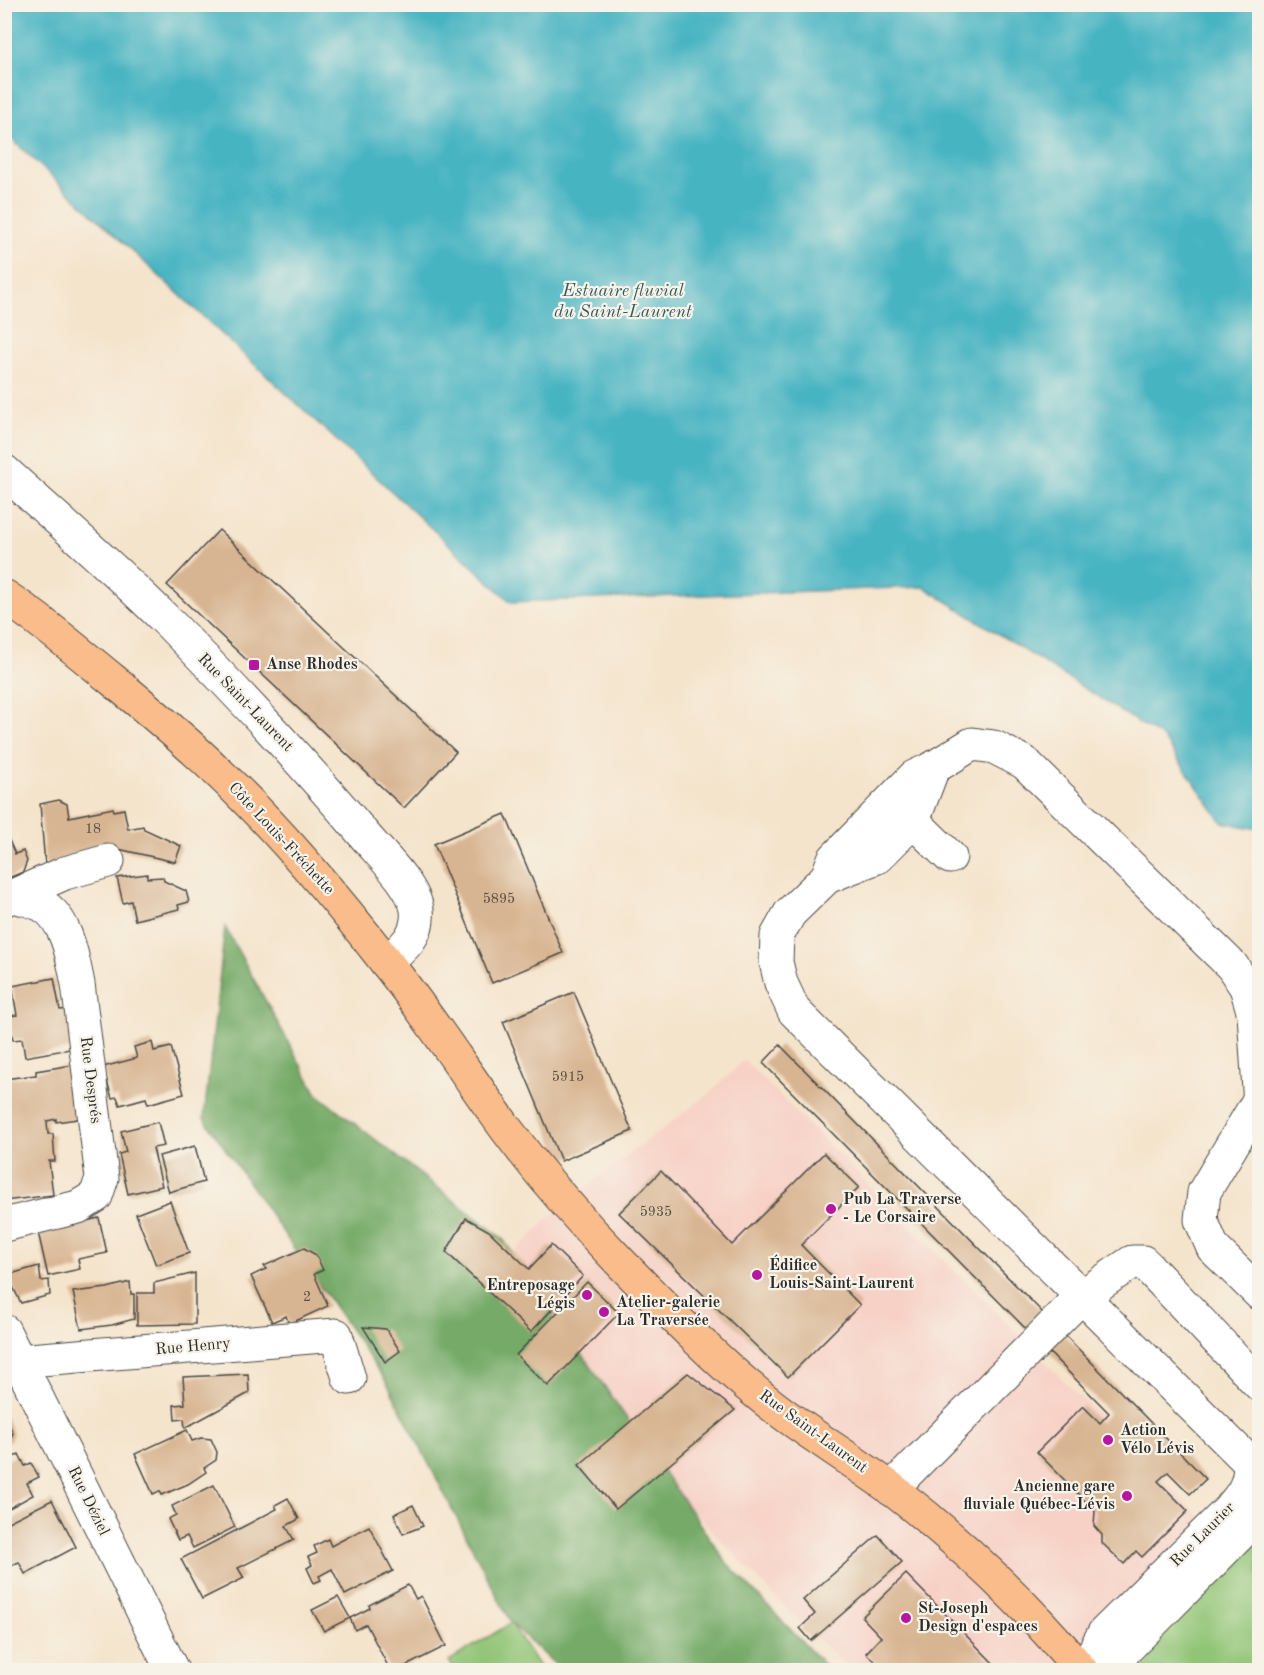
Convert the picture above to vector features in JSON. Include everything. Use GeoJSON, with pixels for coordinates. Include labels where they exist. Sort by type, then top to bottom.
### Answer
{"type":"FeatureCollection","features":[{"type":"Feature","properties":{"kind":"main road","name":"Côte Louis-Fréchette"},"geometry":{"type":"LineString","coordinates":[[4,596],[78,651],[217,771],[271,826],[326,886],[386,962],[507,1130]]}},
{"type":"Feature","properties":{"kind":"main road","name":"Rue Saint-Laurent"},"geometry":{"type":"LineString","coordinates":[[507,1130],[566,1202],[622,1264],[697,1339],[769,1403],[891,1489],[951,1538],[1084,1671]]}},
{"type":"Feature","properties":{"kind":"street","name":"Rue Saint-Laurent"},"geometry":{"type":"LineString","coordinates":[[4,471],[167,621],[322,784],[399,877],[412,896],[417,911],[416,926],[404,949],[386,962]]}},
{"type":"Feature","properties":{"kind":"street"},"geometry":{"type":"LineString","coordinates":[[827,877],[834,859],[914,777],[972,744],[994,747],[1025,763],[1232,966],[1246,987],[1254,1014],[1259,1103],[1204,1192],[1201,1220],[1213,1248],[1260,1294]]}},
{"type":"Feature","properties":{"kind":"street"},"geometry":{"type":"LineString","coordinates":[[933,768],[914,821],[877,857],[827,877],[790,913],[777,936],[776,962],[781,983],[794,1011],[1082,1296]]}},
{"type":"Feature","properties":{"kind":"street"},"geometry":{"type":"LineString","coordinates":[[914,821],[950,857]]}},
{"type":"Feature","properties":{"kind":"street"},"geometry":{"type":"LineString","coordinates":[[10,898],[64,873],[108,861]]}},
{"type":"Feature","properties":{"kind":"street","name":"Rue Després"},"geometry":{"type":"LineString","coordinates":[[4,1225],[78,1207],[96,1196],[102,1178],[78,984],[63,929],[43,905],[10,898]]}},
{"type":"Feature","properties":{"kind":"street"},"geometry":{"type":"LineString","coordinates":[[1213,1248],[1243,1262],[1260,1262]]}},
{"type":"Feature","properties":{"kind":"street"},"geometry":{"type":"LineString","coordinates":[[891,1489],[1082,1296],[1132,1262],[1143,1262],[1260,1385]]}},
{"type":"Feature","properties":{"kind":"street","name":"Rue Laurier"},"geometry":{"type":"LineString","coordinates":[[1082,1296],[1250,1463],[1250,1478],[1242,1495],[1104,1633],[1084,1671]]}},
{"type":"Feature","properties":{"kind":"street","name":"Rue Déziel"},"geometry":{"type":"LineString","coordinates":[[4,1331],[13,1362],[172,1671]]}},
{"type":"Feature","properties":{"kind":"street","name":"Rue Henry"},"geometry":{"type":"LineString","coordinates":[[13,1362],[336,1335],[349,1378]]}},
{"type":"Feature","properties":{"kind":"street","name":"Rue Laurier"},"geometry":{"type":"LineString","coordinates":[[1084,1671],[1119,1656],[1260,1514]]}},
{"type":"Feature","properties":{"kind":"shaded area"},"geometry":{"type":"Polygon","coordinates":[[[744,1060],[1236,1553],[1111,1670],[851,1670],[799,1622],[479,1286],[566,1202],[710,1093],[744,1060]]]}},
{"type":"Feature","properties":{"kind":"green space"},"geometry":{"type":"Polygon","coordinates":[[[225,927],[317,1094],[502,1238],[726,1562],[829,1670],[561,1670],[511,1623],[387,1383],[204,1118],[225,927]]]}},
{"type":"Feature","properties":{"kind":"green space"},"geometry":{"type":"Polygon","coordinates":[[[1259,1530],[1259,1670],[1111,1670],[1259,1530]]]}},
{"type":"Feature","properties":{"kind":"green space"},"geometry":{"type":"Polygon","coordinates":[[[511,1623],[541,1670],[455,1670],[449,1661],[511,1623]]]}},
{"type":"Feature","properties":{"kind":"water","name":"Estuaire fluvial du Saint-Laurent"},"geometry":{"type":"Polygon","coordinates":[[[4,5],[1259,5],[1259,829],[1222,822],[1163,738],[924,587],[511,602],[5,133],[4,5]]]}},
{"type":"Feature","properties":{"kind":"building"},"geometry":{"type":"Polygon","coordinates":[[[219,530],[456,752],[404,808],[167,585],[219,530]]]}},
{"type":"Feature","properties":{"kind":"building"},"geometry":{"type":"Polygon","coordinates":[[[59,800],[67,804],[69,817],[113,808],[114,811],[124,809],[128,829],[143,826],[144,829],[181,846],[175,862],[114,848],[45,865],[40,804],[59,800]]]}},
{"type":"Feature","properties":{"kind":"building"},"geometry":{"type":"Polygon","coordinates":[[[505,814],[563,953],[492,983],[434,844],[505,814]]]}},
{"type":"Feature","properties":{"kind":"building"},"geometry":{"type":"Polygon","coordinates":[[[4,829],[15,854],[23,851],[27,861],[23,872],[4,880],[4,829]]]}},
{"type":"Feature","properties":{"kind":"building"},"geometry":{"type":"Polygon","coordinates":[[[147,874],[147,878],[163,877],[164,881],[186,891],[189,902],[178,905],[179,909],[135,920],[131,901],[123,903],[117,878],[147,874]]]}},
{"type":"Feature","properties":{"kind":"building"},"geometry":{"type":"Polygon","coordinates":[[[54,978],[60,1010],[69,1009],[76,1048],[25,1057],[22,1039],[13,1040],[8,1016],[17,1015],[12,986],[54,978]]]}},
{"type":"Feature","properties":{"kind":"building"},"geometry":{"type":"Polygon","coordinates":[[[574,992],[632,1131],[561,1161],[503,1022],[574,992]]]}},
{"type":"Feature","properties":{"kind":"building"},"geometry":{"type":"Polygon","coordinates":[[[152,1042],[154,1051],[171,1047],[184,1094],[148,1104],[146,1098],[120,1105],[117,1097],[112,1098],[103,1067],[137,1058],[134,1047],[152,1042]]]}},
{"type":"Feature","properties":{"kind":"building"},"geometry":{"type":"Polygon","coordinates":[[[780,1045],[1206,1479],[1190,1494],[1168,1472],[1158,1481],[1188,1511],[1142,1557],[1136,1551],[1124,1564],[1102,1543],[1102,1535],[1094,1526],[1095,1511],[1037,1452],[1083,1406],[1100,1423],[1109,1413],[763,1063],[780,1045]]]}},
{"type":"Feature","properties":{"kind":"building"},"geometry":{"type":"Polygon","coordinates":[[[78,1064],[85,1118],[47,1121],[48,1134],[53,1134],[55,1161],[49,1161],[53,1195],[4,1201],[4,1079],[36,1075],[36,1071],[78,1064]]]}},
{"type":"Feature","properties":{"kind":"building"},"geometry":{"type":"Polygon","coordinates":[[[158,1122],[164,1146],[153,1148],[162,1186],[128,1194],[119,1154],[126,1152],[121,1131],[158,1122]]]}},
{"type":"Feature","properties":{"kind":"building"},"geometry":{"type":"Polygon","coordinates":[[[195,1146],[204,1182],[169,1192],[159,1156],[195,1146]]]}},
{"type":"Feature","properties":{"kind":"building","name":"Édifice Louis-Saint-Laurent"},"geometry":{"type":"Polygon","coordinates":[[[824,1153],[859,1187],[801,1245],[860,1305],[788,1377],[619,1213],[661,1171],[732,1245],[824,1153]]]}},
{"type":"Feature","properties":{"kind":"building"},"geometry":{"type":"Polygon","coordinates":[[[170,1201],[189,1253],[156,1265],[136,1214],[170,1201]]]}},
{"type":"Feature","properties":{"kind":"building"},"geometry":{"type":"Polygon","coordinates":[[[99,1218],[107,1253],[78,1259],[80,1269],[48,1276],[38,1232],[99,1218]]]}},
{"type":"Feature","properties":{"kind":"building"},"geometry":{"type":"Polygon","coordinates":[[[466,1218],[489,1231],[529,1269],[551,1245],[583,1276],[531,1332],[446,1252],[466,1218]]]}},
{"type":"Feature","properties":{"kind":"building"},"geometry":{"type":"Polygon","coordinates":[[[304,1248],[316,1255],[323,1270],[314,1274],[328,1306],[289,1324],[286,1316],[272,1322],[251,1276],[266,1269],[264,1266],[304,1248]]]}},
{"type":"Feature","properties":{"kind":"building"},"geometry":{"type":"Polygon","coordinates":[[[39,1266],[41,1281],[49,1280],[50,1295],[21,1303],[7,1275],[39,1266]]]}},
{"type":"Feature","properties":{"kind":"building"},"geometry":{"type":"Polygon","coordinates":[[[195,1273],[195,1324],[137,1325],[137,1293],[154,1293],[154,1283],[195,1273]]]}},
{"type":"Feature","properties":{"kind":"building"},"geometry":{"type":"Polygon","coordinates":[[[130,1282],[131,1294],[134,1294],[134,1319],[112,1325],[81,1329],[73,1292],[107,1288],[130,1282]]]}},
{"type":"Feature","properties":{"kind":"building"},"geometry":{"type":"Polygon","coordinates":[[[587,1282],[619,1313],[548,1386],[516,1355],[587,1282]]]}},
{"type":"Feature","properties":{"kind":"building"},"geometry":{"type":"Polygon","coordinates":[[[363,1327],[386,1329],[400,1351],[385,1362],[363,1327]]]}},
{"type":"Feature","properties":{"kind":"building"},"geometry":{"type":"Polygon","coordinates":[[[688,1373],[735,1410],[616,1509],[579,1465],[688,1373]]]}},
{"type":"Feature","properties":{"kind":"building"},"geometry":{"type":"Polygon","coordinates":[[[248,1374],[249,1393],[185,1428],[184,1419],[175,1420],[174,1405],[185,1404],[183,1377],[248,1374]]]}},
{"type":"Feature","properties":{"kind":"building"},"geometry":{"type":"Polygon","coordinates":[[[4,1414],[13,1433],[10,1441],[4,1443],[4,1414]]]}},
{"type":"Feature","properties":{"kind":"building"},"geometry":{"type":"Polygon","coordinates":[[[187,1430],[192,1441],[201,1438],[211,1439],[217,1452],[216,1460],[204,1468],[206,1472],[188,1484],[162,1495],[160,1491],[153,1494],[135,1454],[187,1430]]]}},
{"type":"Feature","properties":{"kind":"building"},"geometry":{"type":"Polygon","coordinates":[[[19,1454],[25,1466],[31,1463],[39,1477],[27,1483],[33,1495],[4,1511],[4,1462],[19,1454]]]}},
{"type":"Feature","properties":{"kind":"building"},"geometry":{"type":"Polygon","coordinates":[[[214,1485],[235,1527],[193,1548],[187,1536],[178,1540],[168,1519],[176,1515],[172,1506],[214,1485]]]}},
{"type":"Feature","properties":{"kind":"building"},"geometry":{"type":"Polygon","coordinates":[[[288,1498],[299,1519],[286,1526],[294,1540],[238,1568],[244,1578],[202,1599],[181,1559],[277,1509],[275,1505],[288,1498]]]}},
{"type":"Feature","properties":{"kind":"building"},"geometry":{"type":"Polygon","coordinates":[[[52,1500],[76,1547],[25,1574],[19,1562],[4,1569],[4,1545],[10,1545],[4,1534],[4,1524],[52,1500]]]}},
{"type":"Feature","properties":{"kind":"building"},"geometry":{"type":"Polygon","coordinates":[[[413,1505],[423,1526],[403,1534],[394,1514],[413,1505]]]}},
{"type":"Feature","properties":{"kind":"building"},"geometry":{"type":"Polygon","coordinates":[[[369,1526],[393,1571],[345,1595],[332,1569],[319,1576],[321,1580],[314,1583],[307,1568],[312,1565],[308,1557],[317,1553],[314,1546],[328,1539],[331,1546],[369,1526]]]}},
{"type":"Feature","properties":{"kind":"building"},"geometry":{"type":"Polygon","coordinates":[[[878,1535],[902,1562],[811,1641],[800,1628],[815,1614],[803,1600],[878,1535]]]}},
{"type":"Feature","properties":{"kind":"building"},"geometry":{"type":"Polygon","coordinates":[[[906,1574],[1000,1670],[883,1670],[866,1653],[881,1637],[862,1617],[906,1574]]]}},
{"type":"Feature","properties":{"kind":"building"},"geometry":{"type":"Polygon","coordinates":[[[408,1585],[416,1599],[421,1596],[446,1646],[398,1670],[390,1670],[366,1624],[355,1630],[350,1618],[370,1608],[369,1605],[408,1585]]]}},
{"type":"Feature","properties":{"kind":"building"},"geometry":{"type":"Polygon","coordinates":[[[338,1597],[350,1618],[324,1631],[312,1610],[338,1597]]]}},
{"type":"Feature","properties":{"kind":"place","name":"Anse Rhodes"},"geometry":{"type":"Point","coordinates":[254,665]}},
{"type":"Feature","properties":{"kind":"place","name":"Pub La Traverse - Le Corsaire"},"geometry":{"type":"Point","coordinates":[831,1209]}},
{"type":"Feature","properties":{"kind":"place","name":"Édifice Louis-Saint-Laurent"},"geometry":{"type":"Point","coordinates":[757,1275]}},
{"type":"Feature","properties":{"kind":"place","name":"Entreposage Légis"},"geometry":{"type":"Point","coordinates":[587,1295]}},
{"type":"Feature","properties":{"kind":"place","name":"Atelier-galerie La Traversée"},"geometry":{"type":"Point","coordinates":[604,1312]}},
{"type":"Feature","properties":{"kind":"place","name":"Action Vélo Lévis"},"geometry":{"type":"Point","coordinates":[1108,1440]}},
{"type":"Feature","properties":{"kind":"place","name":"Ancienne gare fluviale Québec-Lévis"},"geometry":{"type":"Point","coordinates":[1127,1496]}},
{"type":"Feature","properties":{"kind":"place","name":"St-Joseph Design d'espaces"},"geometry":{"type":"Point","coordinates":[906,1618]}}]}
